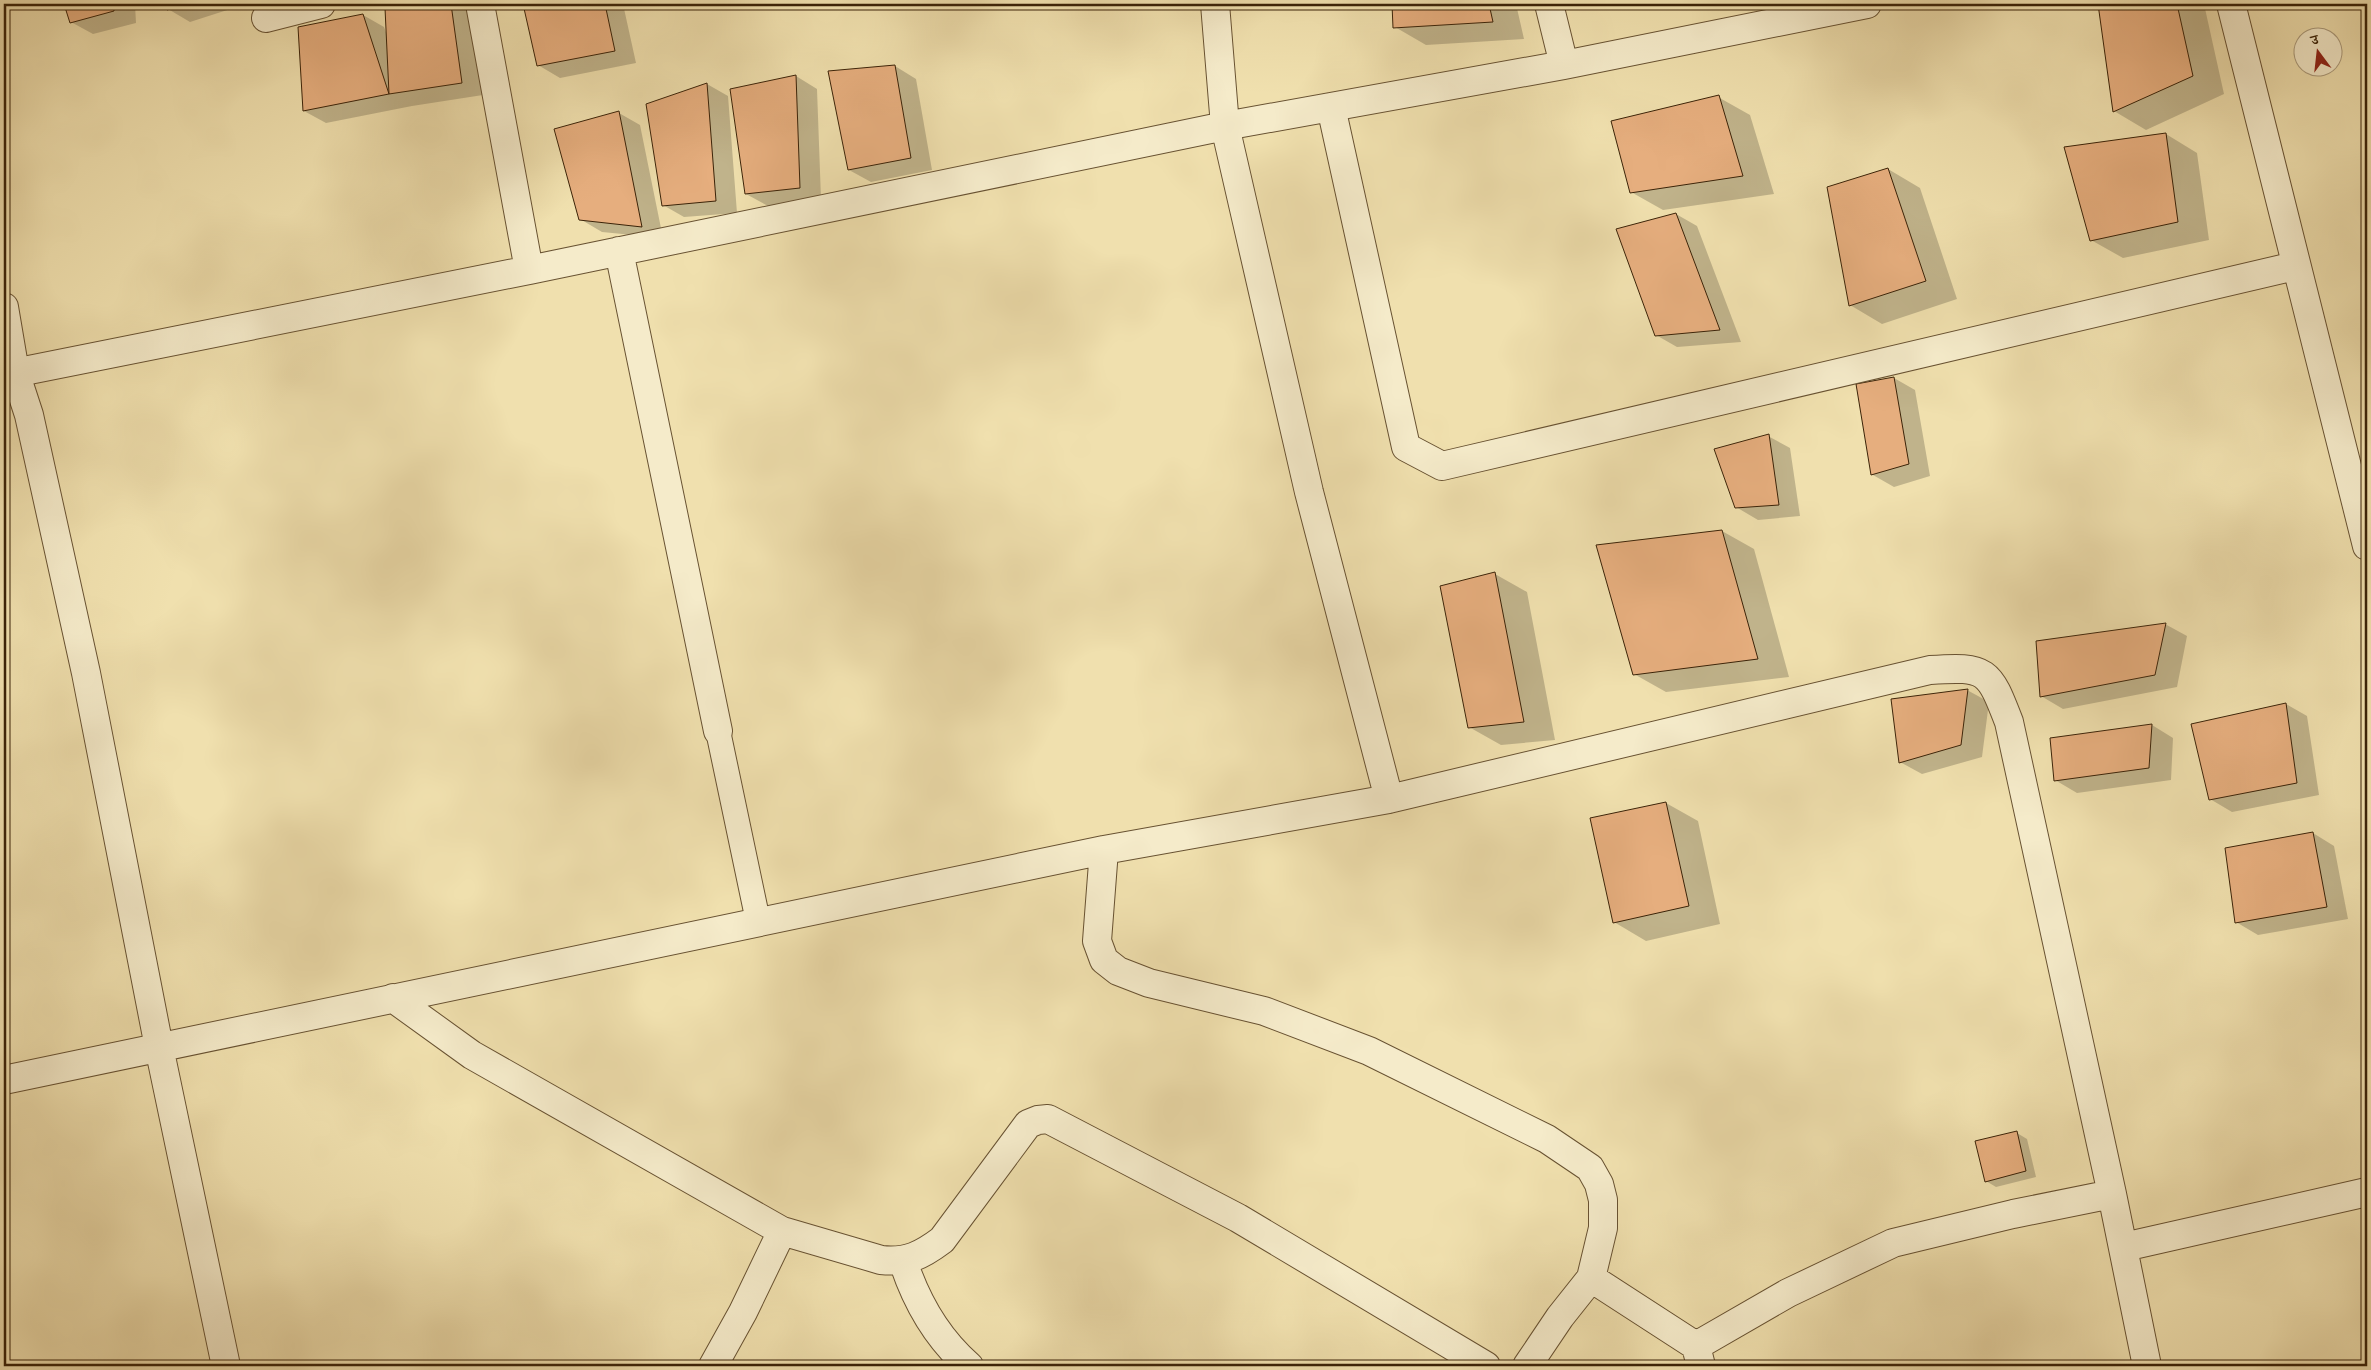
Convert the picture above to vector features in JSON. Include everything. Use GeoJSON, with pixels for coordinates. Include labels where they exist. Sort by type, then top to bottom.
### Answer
{"type":"FeatureCollection","features":[{"type":"Feature","properties":{"kind":"street"},"geometry":{"type":"LineString","coordinates":[[266,18],[321,4]]}},
{"type":"Feature","properties":{"kind":"street"},"geometry":{"type":"LineString","coordinates":[[480,4],[529,270]]}},
{"type":"Feature","properties":{"kind":"street"},"geometry":{"type":"LineString","coordinates":[[1215,4],[1225,126],[1309,492],[1389,798]]}},
{"type":"Feature","properties":{"kind":"street"},"geometry":{"type":"LineString","coordinates":[[1549,4],[1564,65]]}},
{"type":"Feature","properties":{"kind":"street"},"geometry":{"type":"LineString","coordinates":[[10,373],[529,270],[1225,126],[1564,65],[1867,4]]}},
{"type":"Feature","properties":{"kind":"street"},"geometry":{"type":"LineString","coordinates":[[2230,4],[2367,546]]}},
{"type":"Feature","properties":{"kind":"street"},"geometry":{"type":"LineString","coordinates":[[1330,107],[1406,447],[1442,466],[2295,266]]}},
{"type":"Feature","properties":{"kind":"street"},"geometry":{"type":"LineString","coordinates":[[619,251],[718,731]]}},
{"type":"Feature","properties":{"kind":"street"},"geometry":{"type":"LineString","coordinates":[[4,307],[10,373],[29,415],[86,673],[159,1047],[226,1366]]}},
{"type":"Feature","properties":{"kind":"street"},"geometry":{"type":"LineString","coordinates":[[4,1080],[1104,850],[1389,798],[1930,670],[1964,667],[1982,672],[1997,690],[2009,722],[2124,1247],[2147,1366]]}},
{"type":"Feature","properties":{"kind":"street"},"geometry":{"type":"LineString","coordinates":[[1104,850],[1097,941],[1104,960],[1118,970],[1148,983],[1264,1011],[1369,1051],[1547,1139],[1590,1168],[1599,1184],[1602,1200],[1603,1228],[1591,1278],[1560,1317],[1527,1366]]}},
{"type":"Feature","properties":{"kind":"street"},"geometry":{"type":"LineString","coordinates":[[393,998],[472,1055],[782,1231],[881,1260],[903,1261],[926,1252],[942,1240],[1028,1124],[1048,1119],[1238,1218],[1486,1366]]}},
{"type":"Feature","properties":{"kind":"street"},"geometry":{"type":"LineString","coordinates":[[2124,1247],[2367,1192]]}},
{"type":"Feature","properties":{"kind":"street"},"geometry":{"type":"LineString","coordinates":[[1591,1278],[1699,1356],[1788,1293],[1893,1243],[2013,1214],[2112,1194]]}},
{"type":"Feature","properties":{"kind":"street"},"geometry":{"type":"LineString","coordinates":[[713,1366],[743,1312],[782,1231]]}},
{"type":"Feature","properties":{"kind":"street"},"geometry":{"type":"LineString","coordinates":[[903,1261],[920,1303],[934,1326],[955,1353],[969,1366]]}},
{"type":"Feature","properties":{"kind":"lane"},"geometry":{"type":"LineString","coordinates":[[718,731],[758,921]]}},
{"type":"Feature","properties":{"kind":"building"},"geometry":{"type":"Polygon","coordinates":[[[64,4],[114,4],[114,11],[70,23],[64,4]]]}},
{"type":"Feature","properties":{"kind":"building"},"geometry":{"type":"Polygon","coordinates":[[[166,4],[187,4],[167,10],[166,4]]]}},
{"type":"Feature","properties":{"kind":"building"},"geometry":{"type":"Polygon","coordinates":[[[410,4],[451,4],[462,83],[389,94],[385,8],[410,4]]]}},
{"type":"Feature","properties":{"kind":"building"},"geometry":{"type":"Polygon","coordinates":[[[523,4],[605,4],[615,51],[537,66],[523,4]]]}},
{"type":"Feature","properties":{"kind":"building"},"geometry":{"type":"Polygon","coordinates":[[[1392,4],[1489,4],[1493,22],[1393,28],[1392,4]]]}},
{"type":"Feature","properties":{"kind":"building"},"geometry":{"type":"Polygon","coordinates":[[[2098,4],[2177,4],[2193,76],[2113,112],[2098,4]]]}},
{"type":"Feature","properties":{"kind":"building"},"geometry":{"type":"Polygon","coordinates":[[[363,14],[389,94],[303,111],[298,27],[363,14]]]}},
{"type":"Feature","properties":{"kind":"building"},"geometry":{"type":"Polygon","coordinates":[[[895,65],[911,158],[848,170],[828,71],[895,65]]]}},
{"type":"Feature","properties":{"kind":"building"},"geometry":{"type":"Polygon","coordinates":[[[796,75],[800,188],[745,194],[730,89],[796,75]]]}},
{"type":"Feature","properties":{"kind":"building"},"geometry":{"type":"Polygon","coordinates":[[[707,83],[716,201],[662,206],[646,104],[707,83]]]}},
{"type":"Feature","properties":{"kind":"building"},"geometry":{"type":"Polygon","coordinates":[[[1719,95],[1743,176],[1630,193],[1611,121],[1719,95]]]}},
{"type":"Feature","properties":{"kind":"building"},"geometry":{"type":"Polygon","coordinates":[[[619,111],[642,227],[579,220],[554,129],[619,111]]]}},
{"type":"Feature","properties":{"kind":"building"},"geometry":{"type":"Polygon","coordinates":[[[2166,133],[2178,222],[2090,241],[2064,147],[2166,133]]]}},
{"type":"Feature","properties":{"kind":"building"},"geometry":{"type":"Polygon","coordinates":[[[1888,168],[1926,281],[1849,306],[1827,187],[1888,168]]]}},
{"type":"Feature","properties":{"kind":"building"},"geometry":{"type":"Polygon","coordinates":[[[1676,213],[1720,330],[1655,336],[1616,229],[1676,213]]]}},
{"type":"Feature","properties":{"kind":"building"},"geometry":{"type":"Polygon","coordinates":[[[1894,377],[1909,464],[1871,475],[1856,384],[1894,377]]]}},
{"type":"Feature","properties":{"kind":"building"},"geometry":{"type":"Polygon","coordinates":[[[1769,434],[1779,505],[1735,508],[1714,449],[1769,434]]]}},
{"type":"Feature","properties":{"kind":"building"},"geometry":{"type":"Polygon","coordinates":[[[1722,530],[1758,659],[1633,675],[1596,545],[1722,530]]]}},
{"type":"Feature","properties":{"kind":"building"},"geometry":{"type":"Polygon","coordinates":[[[1495,572],[1524,722],[1468,728],[1440,586],[1495,572]]]}},
{"type":"Feature","properties":{"kind":"building"},"geometry":{"type":"Polygon","coordinates":[[[2166,623],[2155,675],[2040,697],[2036,641],[2166,623]]]}},
{"type":"Feature","properties":{"kind":"building"},"geometry":{"type":"Polygon","coordinates":[[[1968,689],[1961,745],[1899,763],[1891,699],[1968,689]]]}},
{"type":"Feature","properties":{"kind":"building"},"geometry":{"type":"Polygon","coordinates":[[[2286,703],[2297,783],[2209,800],[2191,724],[2286,703]]]}},
{"type":"Feature","properties":{"kind":"building"},"geometry":{"type":"Polygon","coordinates":[[[2152,724],[2149,768],[2054,781],[2050,738],[2152,724]]]}},
{"type":"Feature","properties":{"kind":"building"},"geometry":{"type":"Polygon","coordinates":[[[1666,802],[1689,906],[1613,923],[1590,818],[1666,802]]]}},
{"type":"Feature","properties":{"kind":"building"},"geometry":{"type":"Polygon","coordinates":[[[2313,832],[2327,907],[2235,923],[2225,848],[2313,832]]]}},
{"type":"Feature","properties":{"kind":"building"},"geometry":{"type":"Polygon","coordinates":[[[2017,1131],[2026,1171],[1985,1182],[1975,1141],[2017,1131]]]}}]}
